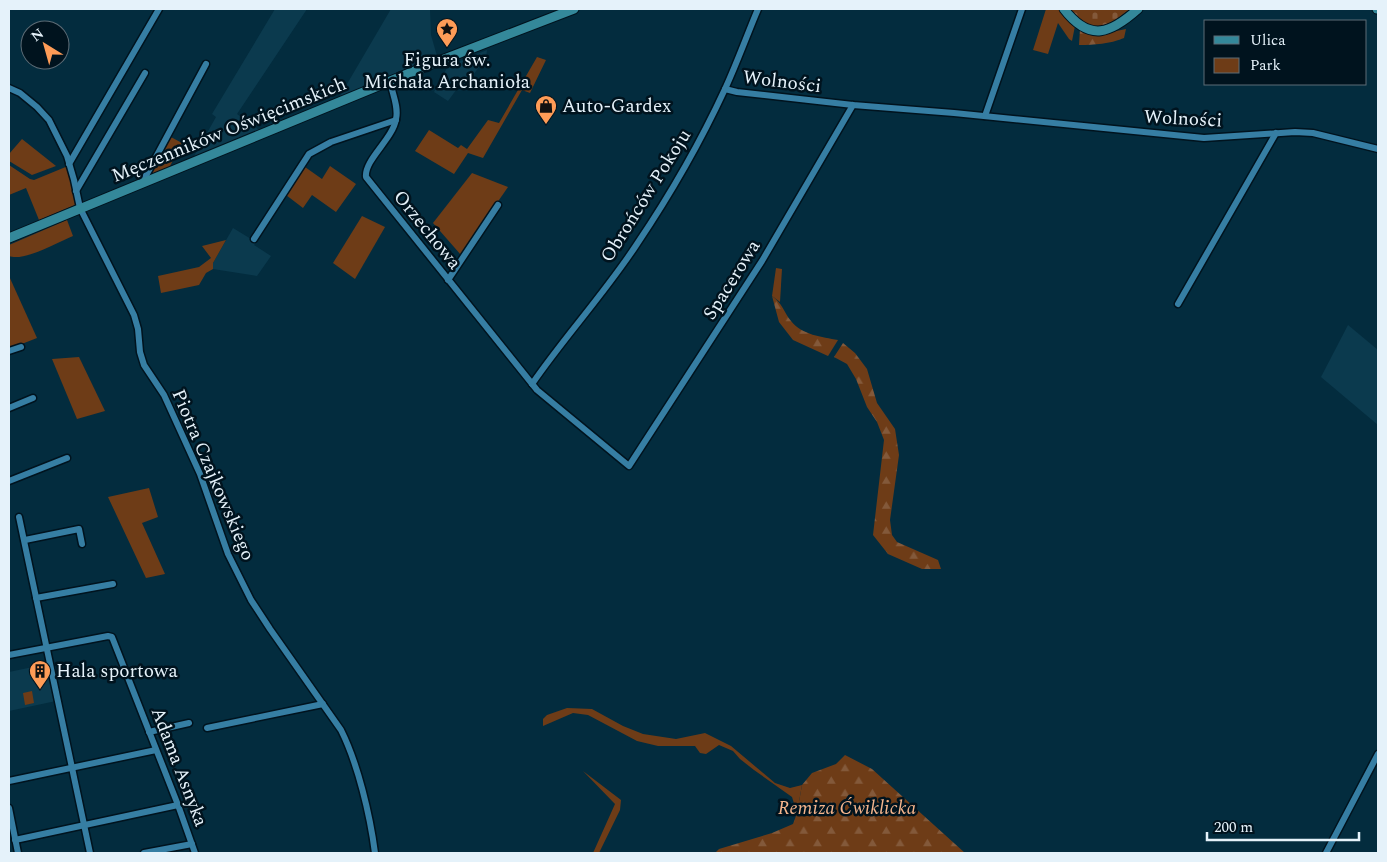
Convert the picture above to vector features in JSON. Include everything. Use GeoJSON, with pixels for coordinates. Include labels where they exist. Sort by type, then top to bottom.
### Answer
{"type":"FeatureCollection","features":[{"type":"Feature","properties":{"kind":"main road","name":"Męczenników Oświęcimskich"},"geometry":{"type":"LineString","coordinates":[[9,238],[390,81],[574,9]]}},
{"type":"Feature","properties":{"kind":"main road"},"geometry":{"type":"LineString","coordinates":[[1064,9],[1078,25],[1090,30],[1101,31],[1112,29],[1138,9]]}},
{"type":"Feature","properties":{"kind":"street"},"geometry":{"type":"LineString","coordinates":[[69,164],[159,9]]}},
{"type":"Feature","properties":{"kind":"street","name":"Obrońców Pokoju"},"geometry":{"type":"LineString","coordinates":[[532,384],[595,303],[636,246],[699,142],[725,89],[758,9]]}},
{"type":"Feature","properties":{"kind":"street"},"geometry":{"type":"LineString","coordinates":[[985,116],[1022,9]]}},
{"type":"Feature","properties":{"kind":"street"},"geometry":{"type":"LineString","coordinates":[[142,182],[206,64]]}},
{"type":"Feature","properties":{"kind":"street"},"geometry":{"type":"LineString","coordinates":[[76,191],[144,73]]}},
{"type":"Feature","properties":{"kind":"street"},"geometry":{"type":"LineString","coordinates":[[254,239],[310,154],[331,142],[396,120],[396,107],[390,81]]}},
{"type":"Feature","properties":{"kind":"street","name":"Piotra Czajkowskiego"},"geometry":{"type":"LineString","coordinates":[[9,88],[20,93],[49,120],[69,164],[80,208],[134,315],[144,365],[164,395],[200,474],[228,554],[251,600],[341,730],[350,748],[373,835],[375,853]]}},
{"type":"Feature","properties":{"kind":"street","name":"Wolności"},"geometry":{"type":"LineString","coordinates":[[725,89],[853,105],[1204,138],[1276,133],[1314,133],[1378,149]]}},
{"type":"Feature","properties":{"kind":"street","name":"Spacerowa"},"geometry":{"type":"LineString","coordinates":[[629,466],[762,260],[853,105]]}},
{"type":"Feature","properties":{"kind":"street","name":"Orzechowa"},"geometry":{"type":"LineString","coordinates":[[396,120],[391,134],[366,170],[366,177],[537,390],[629,466]]}},
{"type":"Feature","properties":{"kind":"street"},"geometry":{"type":"LineString","coordinates":[[1178,304],[1276,133]]}},
{"type":"Feature","properties":{"kind":"street"},"geometry":{"type":"LineString","coordinates":[[448,280],[498,205]]}},
{"type":"Feature","properties":{"kind":"street"},"geometry":{"type":"LineString","coordinates":[[9,351],[21,347]]}},
{"type":"Feature","properties":{"kind":"street"},"geometry":{"type":"LineString","coordinates":[[9,408],[33,398]]}},
{"type":"Feature","properties":{"kind":"street"},"geometry":{"type":"LineString","coordinates":[[9,481],[67,458]]}},
{"type":"Feature","properties":{"kind":"street"},"geometry":{"type":"LineString","coordinates":[[19,517],[90,853]]}},
{"type":"Feature","properties":{"kind":"street"},"geometry":{"type":"LineString","coordinates":[[25,540],[79,529],[82,544]]}},
{"type":"Feature","properties":{"kind":"street"},"geometry":{"type":"LineString","coordinates":[[36,598],[113,584]]}},
{"type":"Feature","properties":{"kind":"street","name":"Adama Asnyka"},"geometry":{"type":"LineString","coordinates":[[46,647],[108,636],[112,637],[195,853]]}},
{"type":"Feature","properties":{"kind":"street"},"geometry":{"type":"LineString","coordinates":[[9,655],[46,647]]}},
{"type":"Feature","properties":{"kind":"street"},"geometry":{"type":"LineString","coordinates":[[206,728],[323,704]]}},
{"type":"Feature","properties":{"kind":"street"},"geometry":{"type":"LineString","coordinates":[[149,732],[189,723]]}},
{"type":"Feature","properties":{"kind":"street"},"geometry":{"type":"LineString","coordinates":[[9,781],[156,750]]}},
{"type":"Feature","properties":{"kind":"street"},"geometry":{"type":"LineString","coordinates":[[1326,853],[1378,754]]}},
{"type":"Feature","properties":{"kind":"street"},"geometry":{"type":"LineString","coordinates":[[15,840],[178,805]]}},
{"type":"Feature","properties":{"kind":"street"},"geometry":{"type":"LineString","coordinates":[[9,808],[18,853]]}},
{"type":"Feature","properties":{"kind":"street"},"geometry":{"type":"LineString","coordinates":[[144,853],[192,844]]}},
{"type":"Feature","properties":{"kind":"shaded area"},"geometry":{"type":"Polygon","coordinates":[[[275,9],[307,9],[237,114],[259,130],[193,158],[216,117],[212,114],[275,9]]]}},
{"type":"Feature","properties":{"kind":"shaded area"},"geometry":{"type":"Polygon","coordinates":[[[391,9],[430,9],[431,35],[437,56],[340,96],[391,9]]]}},
{"type":"Feature","properties":{"kind":"shaded area"},"geometry":{"type":"Polygon","coordinates":[[[487,50],[486,58],[466,84],[462,82],[448,101],[434,92],[448,66],[487,50]]]}},
{"type":"Feature","properties":{"kind":"shaded area"},"geometry":{"type":"Polygon","coordinates":[[[233,228],[256,242],[254,245],[271,256],[257,276],[213,269],[213,263],[233,228]]]}},
{"type":"Feature","properties":{"kind":"shaded area"},"geometry":{"type":"Polygon","coordinates":[[[1348,325],[1378,350],[1378,425],[1321,377],[1348,325]]]}},
{"type":"Feature","properties":{"kind":"shaded area"},"geometry":{"type":"Polygon","coordinates":[[[47,664],[56,701],[9,711],[9,672],[47,664]]]}},
{"type":"Feature","properties":{"kind":"green space"},"geometry":{"type":"Polygon","coordinates":[[[1046,9],[1059,9],[1075,26],[1072,41],[1058,23],[1048,54],[1033,50],[1046,9]]]}},
{"type":"Feature","properties":{"kind":"green space"},"geometry":{"type":"Polygon","coordinates":[[[1070,9],[1130,9],[1114,21],[1100,26],[1093,26],[1078,18],[1070,9]]]}},
{"type":"Feature","properties":{"kind":"green space"},"geometry":{"type":"Polygon","coordinates":[[[1080,29],[1102,34],[1126,29],[1124,38],[1102,44],[1079,45],[1080,29]]]}},
{"type":"Feature","properties":{"kind":"green space"},"geometry":{"type":"Polygon","coordinates":[[[537,57],[546,60],[530,93],[522,90],[483,158],[468,153],[454,174],[415,151],[429,130],[458,148],[461,145],[467,149],[488,120],[499,123],[537,57]]]}},
{"type":"Feature","properties":{"kind":"green space"},"geometry":{"type":"Polygon","coordinates":[[[169,136],[182,143],[169,168],[147,176],[169,136]]]}},
{"type":"Feature","properties":{"kind":"green space"},"geometry":{"type":"Polygon","coordinates":[[[22,139],[56,166],[32,175],[9,161],[9,154],[22,139]]]}},
{"type":"Feature","properties":{"kind":"green space"},"geometry":{"type":"Polygon","coordinates":[[[9,165],[34,180],[68,166],[77,204],[39,220],[26,188],[9,195],[9,165]]]}},
{"type":"Feature","properties":{"kind":"green space"},"geometry":{"type":"Polygon","coordinates":[[[330,166],[356,184],[336,212],[312,195],[303,208],[286,195],[305,167],[322,179],[330,166]]]}},
{"type":"Feature","properties":{"kind":"green space"},"geometry":{"type":"Polygon","coordinates":[[[472,173],[508,187],[461,255],[433,223],[472,173]]]}},
{"type":"Feature","properties":{"kind":"green space"},"geometry":{"type":"Polygon","coordinates":[[[362,216],[385,227],[355,279],[333,263],[362,216]]]}},
{"type":"Feature","properties":{"kind":"green space"},"geometry":{"type":"Polygon","coordinates":[[[67,220],[73,236],[32,254],[15,257],[9,256],[9,245],[67,220]]]}},
{"type":"Feature","properties":{"kind":"green space"},"geometry":{"type":"Polygon","coordinates":[[[226,240],[213,263],[213,269],[206,273],[199,285],[161,293],[158,276],[199,267],[211,258],[202,246],[226,240]]]}},
{"type":"Feature","properties":{"kind":"green space"},"geometry":{"type":"Polygon","coordinates":[[[776,268],[782,269],[780,302],[772,296],[776,268]]]}},
{"type":"Feature","properties":{"kind":"green space"},"geometry":{"type":"Polygon","coordinates":[[[9,276],[37,338],[9,349],[9,276]]]}},
{"type":"Feature","properties":{"kind":"green space"},"geometry":{"type":"Polygon","coordinates":[[[772,296],[796,326],[813,335],[838,340],[828,356],[793,340],[779,322],[772,296]]]}},
{"type":"Feature","properties":{"kind":"green space"},"geometry":{"type":"Polygon","coordinates":[[[843,343],[855,353],[867,369],[877,403],[895,429],[899,455],[890,520],[892,535],[897,542],[938,560],[941,569],[922,569],[888,554],[873,535],[884,440],[877,422],[867,407],[856,379],[847,364],[834,357],[843,343]]]}},
{"type":"Feature","properties":{"kind":"green space"},"geometry":{"type":"Polygon","coordinates":[[[79,357],[105,411],[77,419],[52,359],[79,357]]]}},
{"type":"Feature","properties":{"kind":"green space"},"geometry":{"type":"Polygon","coordinates":[[[149,488],[158,517],[142,523],[165,574],[146,578],[108,497],[149,488]]]}},
{"type":"Feature","properties":{"kind":"green space"},"geometry":{"type":"Polygon","coordinates":[[[32,691],[34,703],[25,705],[23,693],[32,691]]]}},
{"type":"Feature","properties":{"kind":"green space"},"geometry":{"type":"Polygon","coordinates":[[[567,708],[592,709],[623,726],[643,734],[676,739],[705,733],[731,746],[775,783],[790,788],[802,785],[797,813],[792,797],[754,770],[733,751],[719,745],[706,754],[700,753],[695,746],[658,746],[637,741],[588,715],[573,713],[543,726],[543,719],[547,715],[567,708]]]}},
{"type":"Feature","properties":{"kind":"green space","name":"Remiza Ćwiklicka"},"geometry":{"type":"Polygon","coordinates":[[[845,755],[872,769],[965,853],[715,853],[719,849],[772,833],[793,824],[802,785],[812,773],[836,764],[845,755]]]}},
{"type":"Feature","properties":{"kind":"green space"},"geometry":{"type":"Polygon","coordinates":[[[583,771],[621,800],[620,810],[599,853],[593,853],[615,804],[583,771]]]}},
{"type":"Feature","properties":{"kind":"place","name":"Figura św. Michała Archanioła"},"geometry":{"type":"Point","coordinates":[447,48]}},
{"type":"Feature","properties":{"kind":"place","name":"Auto-Gardex"},"geometry":{"type":"Point","coordinates":[546,125]}},
{"type":"Feature","properties":{"kind":"place","name":"Hala sportowa"},"geometry":{"type":"Point","coordinates":[40,690]}}]}
